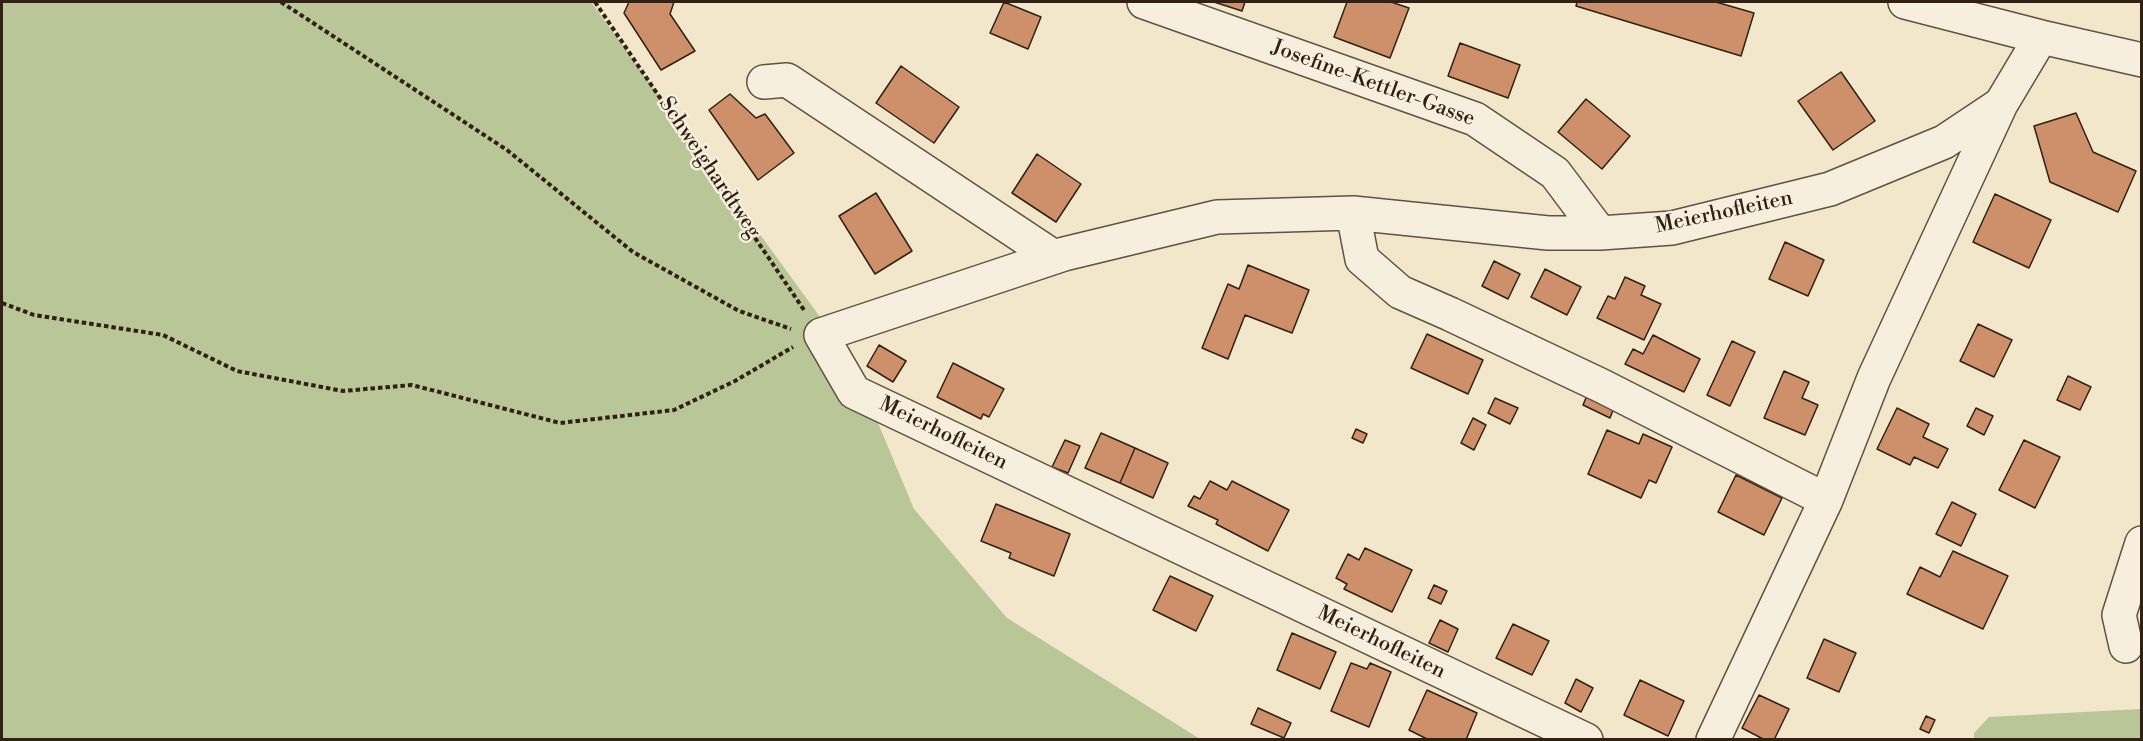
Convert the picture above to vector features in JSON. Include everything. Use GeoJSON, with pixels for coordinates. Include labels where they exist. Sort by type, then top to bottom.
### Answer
{"type":"FeatureCollection","features":[{"type":"Feature","properties":{"kind":"street","name":"Josefine-Kettler-Gasse"},"geometry":{"type":"LineString","coordinates":[[1144,2],[1474,120],[1555,173],[1600,233]]}},
{"type":"Feature","properties":{"kind":"street"},"geometry":{"type":"LineString","coordinates":[[1905,2],[2142,60]]}},
{"type":"Feature","properties":{"kind":"street","name":"Meierhofleiten"},"geometry":{"type":"LineString","coordinates":[[1713,740],[1826,500],[1874,378],[2001,104],[2041,37]]}},
{"type":"Feature","properties":{"kind":"street"},"geometry":{"type":"LineString","coordinates":[[764,82],[787,80],[1054,257]]}},
{"type":"Feature","properties":{"kind":"street","name":"Meierhofleiten"},"geometry":{"type":"LineString","coordinates":[[1586,740],[854,392],[821,335],[1054,257],[1217,217],[1353,213],[1548,233],[1600,233],[1672,228],[1830,189],[1944,142],[2001,104]]}},
{"type":"Feature","properties":{"kind":"street"},"geometry":{"type":"LineString","coordinates":[[1353,213],[1362,259],[1400,292],[1602,386],[1826,500]]}},
{"type":"Feature","properties":{"kind":"street"},"geometry":{"type":"LineString","coordinates":[[2126,646],[2119,615],[2142,543]]}},
{"type":"Feature","properties":{"kind":"path"},"geometry":{"type":"LineString","coordinates":[[281,2],[507,150],[633,252],[739,311],[780,327],[821,335]]}},
{"type":"Feature","properties":{"kind":"path","name":"Schweighardtweg"},"geometry":{"type":"LineString","coordinates":[[595,2],[821,335]]}},
{"type":"Feature","properties":{"kind":"path"},"geometry":{"type":"LineString","coordinates":[[2,303],[34,315],[163,335],[237,371],[343,392],[412,385],[560,423],[674,410],[735,381],[796,345],[821,335]]}},
{"type":"Feature","properties":{"kind":"green space"},"geometry":{"type":"Polygon","coordinates":[[[2,2],[591,2],[852,361],[914,509],[1007,618],[1200,739],[2,739],[2,2]]]}},
{"type":"Feature","properties":{"kind":"green space"},"geometry":{"type":"Polygon","coordinates":[[[2141,709],[2141,739],[1974,739],[1974,733],[1989,717],[2141,709]]]}},
{"type":"Feature","properties":{"kind":"building"},"geometry":{"type":"Polygon","coordinates":[[[629,2],[674,2],[670,14],[695,51],[661,70],[624,13],[629,2]]]}},
{"type":"Feature","properties":{"kind":"building"},"geometry":{"type":"Polygon","coordinates":[[[1004,2],[1041,17],[1028,49],[990,33],[1004,2]]]}},
{"type":"Feature","properties":{"kind":"building"},"geometry":{"type":"Polygon","coordinates":[[[1214,2],[1245,2],[1242,11],[1214,2]]]}},
{"type":"Feature","properties":{"kind":"building"},"geometry":{"type":"Polygon","coordinates":[[[1347,2],[1391,2],[1409,8],[1390,58],[1334,37],[1347,2]]]}},
{"type":"Feature","properties":{"kind":"building"},"geometry":{"type":"Polygon","coordinates":[[[1577,2],[1716,2],[1754,13],[1741,56],[1576,6],[1577,2]]]}},
{"type":"Feature","properties":{"kind":"building"},"geometry":{"type":"Polygon","coordinates":[[[1460,43],[1520,65],[1508,98],[1448,76],[1460,43]]]}},
{"type":"Feature","properties":{"kind":"building"},"geometry":{"type":"Polygon","coordinates":[[[901,66],[959,107],[934,143],[876,103],[901,66]]]}},
{"type":"Feature","properties":{"kind":"building"},"geometry":{"type":"Polygon","coordinates":[[[1841,72],[1875,121],[1833,150],[1798,101],[1841,72]]]}},
{"type":"Feature","properties":{"kind":"building"},"geometry":{"type":"Polygon","coordinates":[[[730,94],[756,118],[765,114],[794,153],[758,180],[709,110],[730,94]]]}},
{"type":"Feature","properties":{"kind":"building"},"geometry":{"type":"Polygon","coordinates":[[[1586,99],[1630,136],[1602,169],[1558,132],[1586,99]]]}},
{"type":"Feature","properties":{"kind":"building"},"geometry":{"type":"Polygon","coordinates":[[[2076,113],[2093,152],[2136,171],[2118,212],[2050,182],[2034,126],[2076,113]]]}},
{"type":"Feature","properties":{"kind":"building"},"geometry":{"type":"Polygon","coordinates":[[[1037,154],[1081,184],[1056,222],[1012,193],[1037,154]]]}},
{"type":"Feature","properties":{"kind":"building"},"geometry":{"type":"Polygon","coordinates":[[[876,193],[912,251],[875,274],[839,216],[876,193]]]}},
{"type":"Feature","properties":{"kind":"building"},"geometry":{"type":"Polygon","coordinates":[[[1995,194],[2051,220],[2029,268],[1973,242],[1995,194]]]}},
{"type":"Feature","properties":{"kind":"building"},"geometry":{"type":"Polygon","coordinates":[[[1785,242],[1824,260],[1808,296],[1769,279],[1785,242]]]}},
{"type":"Feature","properties":{"kind":"building"},"geometry":{"type":"Polygon","coordinates":[[[1494,261],[1520,274],[1508,299],[1482,286],[1494,261]]]}},
{"type":"Feature","properties":{"kind":"building"},"geometry":{"type":"Polygon","coordinates":[[[1248,265],[1309,290],[1292,333],[1245,315],[1228,359],[1202,348],[1228,284],[1239,289],[1248,265]]]}},
{"type":"Feature","properties":{"kind":"building"},"geometry":{"type":"Polygon","coordinates":[[[1545,269],[1581,287],[1567,315],[1531,297],[1545,269]]]}},
{"type":"Feature","properties":{"kind":"building"},"geometry":{"type":"Polygon","coordinates":[[[1625,277],[1645,286],[1641,295],[1661,304],[1644,340],[1597,318],[1608,296],[1615,299],[1625,277]]]}},
{"type":"Feature","properties":{"kind":"building"},"geometry":{"type":"Polygon","coordinates":[[[1978,324],[2012,340],[1994,377],[1960,361],[1978,324]]]}},
{"type":"Feature","properties":{"kind":"building"},"geometry":{"type":"Polygon","coordinates":[[[1427,334],[1483,360],[1468,394],[1411,368],[1427,334]]]}},
{"type":"Feature","properties":{"kind":"building"},"geometry":{"type":"Polygon","coordinates":[[[1653,335],[1700,359],[1684,392],[1625,364],[1633,349],[1643,354],[1653,335]]]}},
{"type":"Feature","properties":{"kind":"building"},"geometry":{"type":"Polygon","coordinates":[[[1732,341],[1755,352],[1730,406],[1707,395],[1732,341]]]}},
{"type":"Feature","properties":{"kind":"building"},"geometry":{"type":"Polygon","coordinates":[[[879,345],[906,361],[893,382],[867,366],[879,345]]]}},
{"type":"Feature","properties":{"kind":"building"},"geometry":{"type":"Polygon","coordinates":[[[953,363],[1004,389],[989,417],[983,414],[981,419],[937,397],[953,363]]]}},
{"type":"Feature","properties":{"kind":"building"},"geometry":{"type":"Polygon","coordinates":[[[1784,371],[1809,382],[1802,398],[1818,405],[1805,435],[1764,418],[1784,371]]]}},
{"type":"Feature","properties":{"kind":"building"},"geometry":{"type":"Polygon","coordinates":[[[2068,376],[2091,387],[2080,410],[2057,400],[2068,376]]]}},
{"type":"Feature","properties":{"kind":"building"},"geometry":{"type":"Polygon","coordinates":[[[1588,393],[1615,405],[1610,418],[1583,405],[1588,393]]]}},
{"type":"Feature","properties":{"kind":"building"},"geometry":{"type":"Polygon","coordinates":[[[1495,398],[1518,408],[1510,424],[1488,413],[1495,398]]]}},
{"type":"Feature","properties":{"kind":"building"},"geometry":{"type":"Polygon","coordinates":[[[1897,408],[1929,424],[1923,437],[1948,449],[1938,468],[1914,457],[1910,465],[1877,449],[1897,408]]]}},
{"type":"Feature","properties":{"kind":"building"},"geometry":{"type":"Polygon","coordinates":[[[1976,408],[1993,416],[1984,435],[1967,426],[1976,408]]]}},
{"type":"Feature","properties":{"kind":"building"},"geometry":{"type":"Polygon","coordinates":[[[1473,418],[1486,425],[1474,450],[1461,443],[1473,418]]]}},
{"type":"Feature","properties":{"kind":"building"},"geometry":{"type":"Polygon","coordinates":[[[1356,429],[1367,434],[1363,443],[1352,438],[1356,429]]]}},
{"type":"Feature","properties":{"kind":"building"},"geometry":{"type":"Polygon","coordinates":[[[1607,430],[1639,444],[1643,434],[1672,447],[1656,483],[1649,480],[1641,498],[1588,474],[1607,430]]]}},
{"type":"Feature","properties":{"kind":"building"},"geometry":{"type":"Polygon","coordinates":[[[1101,433],[1135,448],[1120,483],[1085,468],[1101,433]]]}},
{"type":"Feature","properties":{"kind":"building"},"geometry":{"type":"Polygon","coordinates":[[[1065,440],[1080,446],[1068,473],[1052,467],[1065,440]]]}},
{"type":"Feature","properties":{"kind":"building"},"geometry":{"type":"Polygon","coordinates":[[[2024,440],[2060,457],[2035,508],[1999,490],[2024,440]]]}},
{"type":"Feature","properties":{"kind":"building"},"geometry":{"type":"Polygon","coordinates":[[[1135,448],[1168,463],[1153,498],[1120,483],[1135,448]]]}},
{"type":"Feature","properties":{"kind":"building"},"geometry":{"type":"Polygon","coordinates":[[[1736,475],[1782,498],[1764,535],[1718,512],[1736,475]]]}},
{"type":"Feature","properties":{"kind":"building"},"geometry":{"type":"Polygon","coordinates":[[[1210,481],[1227,490],[1232,481],[1289,510],[1268,551],[1216,524],[1218,520],[1188,506],[1194,496],[1200,499],[1210,481]]]}},
{"type":"Feature","properties":{"kind":"building"},"geometry":{"type":"Polygon","coordinates":[[[1952,502],[1976,514],[1961,546],[1936,534],[1952,502]]]}},
{"type":"Feature","properties":{"kind":"building"},"geometry":{"type":"Polygon","coordinates":[[[996,504],[1070,534],[1054,576],[1009,558],[1011,553],[981,541],[996,504]]]}},
{"type":"Feature","properties":{"kind":"building"},"geometry":{"type":"Polygon","coordinates":[[[1365,548],[1412,570],[1392,612],[1344,589],[1347,584],[1336,578],[1348,554],[1359,560],[1365,548]]]}},
{"type":"Feature","properties":{"kind":"building"},"geometry":{"type":"Polygon","coordinates":[[[1953,551],[2008,576],[1983,629],[1907,594],[1920,567],[1940,577],[1953,551]]]}},
{"type":"Feature","properties":{"kind":"building"},"geometry":{"type":"Polygon","coordinates":[[[1170,576],[1213,596],[1196,631],[1153,610],[1170,576]]]}},
{"type":"Feature","properties":{"kind":"building"},"geometry":{"type":"Polygon","coordinates":[[[1434,585],[1447,591],[1441,604],[1428,598],[1434,585]]]}},
{"type":"Feature","properties":{"kind":"building"},"geometry":{"type":"Polygon","coordinates":[[[1440,620],[1458,629],[1448,652],[1429,643],[1440,620]]]}},
{"type":"Feature","properties":{"kind":"building"},"geometry":{"type":"Polygon","coordinates":[[[1513,624],[1549,641],[1532,675],[1496,658],[1513,624]]]}},
{"type":"Feature","properties":{"kind":"building"},"geometry":{"type":"Polygon","coordinates":[[[1292,633],[1336,652],[1320,689],[1277,670],[1292,633]]]}},
{"type":"Feature","properties":{"kind":"building"},"geometry":{"type":"Polygon","coordinates":[[[1824,639],[1856,653],[1839,692],[1807,678],[1824,639]]]}},
{"type":"Feature","properties":{"kind":"building"},"geometry":{"type":"Polygon","coordinates":[[[1351,663],[1367,669],[1370,663],[1391,672],[1369,727],[1331,711],[1351,663]]]}},
{"type":"Feature","properties":{"kind":"building"},"geometry":{"type":"Polygon","coordinates":[[[1576,679],[1593,688],[1581,712],[1565,703],[1576,679]]]}},
{"type":"Feature","properties":{"kind":"building"},"geometry":{"type":"Polygon","coordinates":[[[1640,680],[1684,701],[1668,736],[1624,715],[1640,680]]]}},
{"type":"Feature","properties":{"kind":"building"},"geometry":{"type":"Polygon","coordinates":[[[1427,690],[1477,713],[1466,740],[1429,740],[1409,730],[1427,690]]]}},
{"type":"Feature","properties":{"kind":"building"},"geometry":{"type":"Polygon","coordinates":[[[1759,695],[1789,709],[1774,740],[1765,740],[1742,728],[1759,695]]]}},
{"type":"Feature","properties":{"kind":"building"},"geometry":{"type":"Polygon","coordinates":[[[1258,708],[1291,723],[1284,738],[1251,724],[1258,708]]]}},
{"type":"Feature","properties":{"kind":"building"},"geometry":{"type":"Polygon","coordinates":[[[1926,716],[1935,720],[1929,733],[1920,729],[1926,716]]]}}]}
